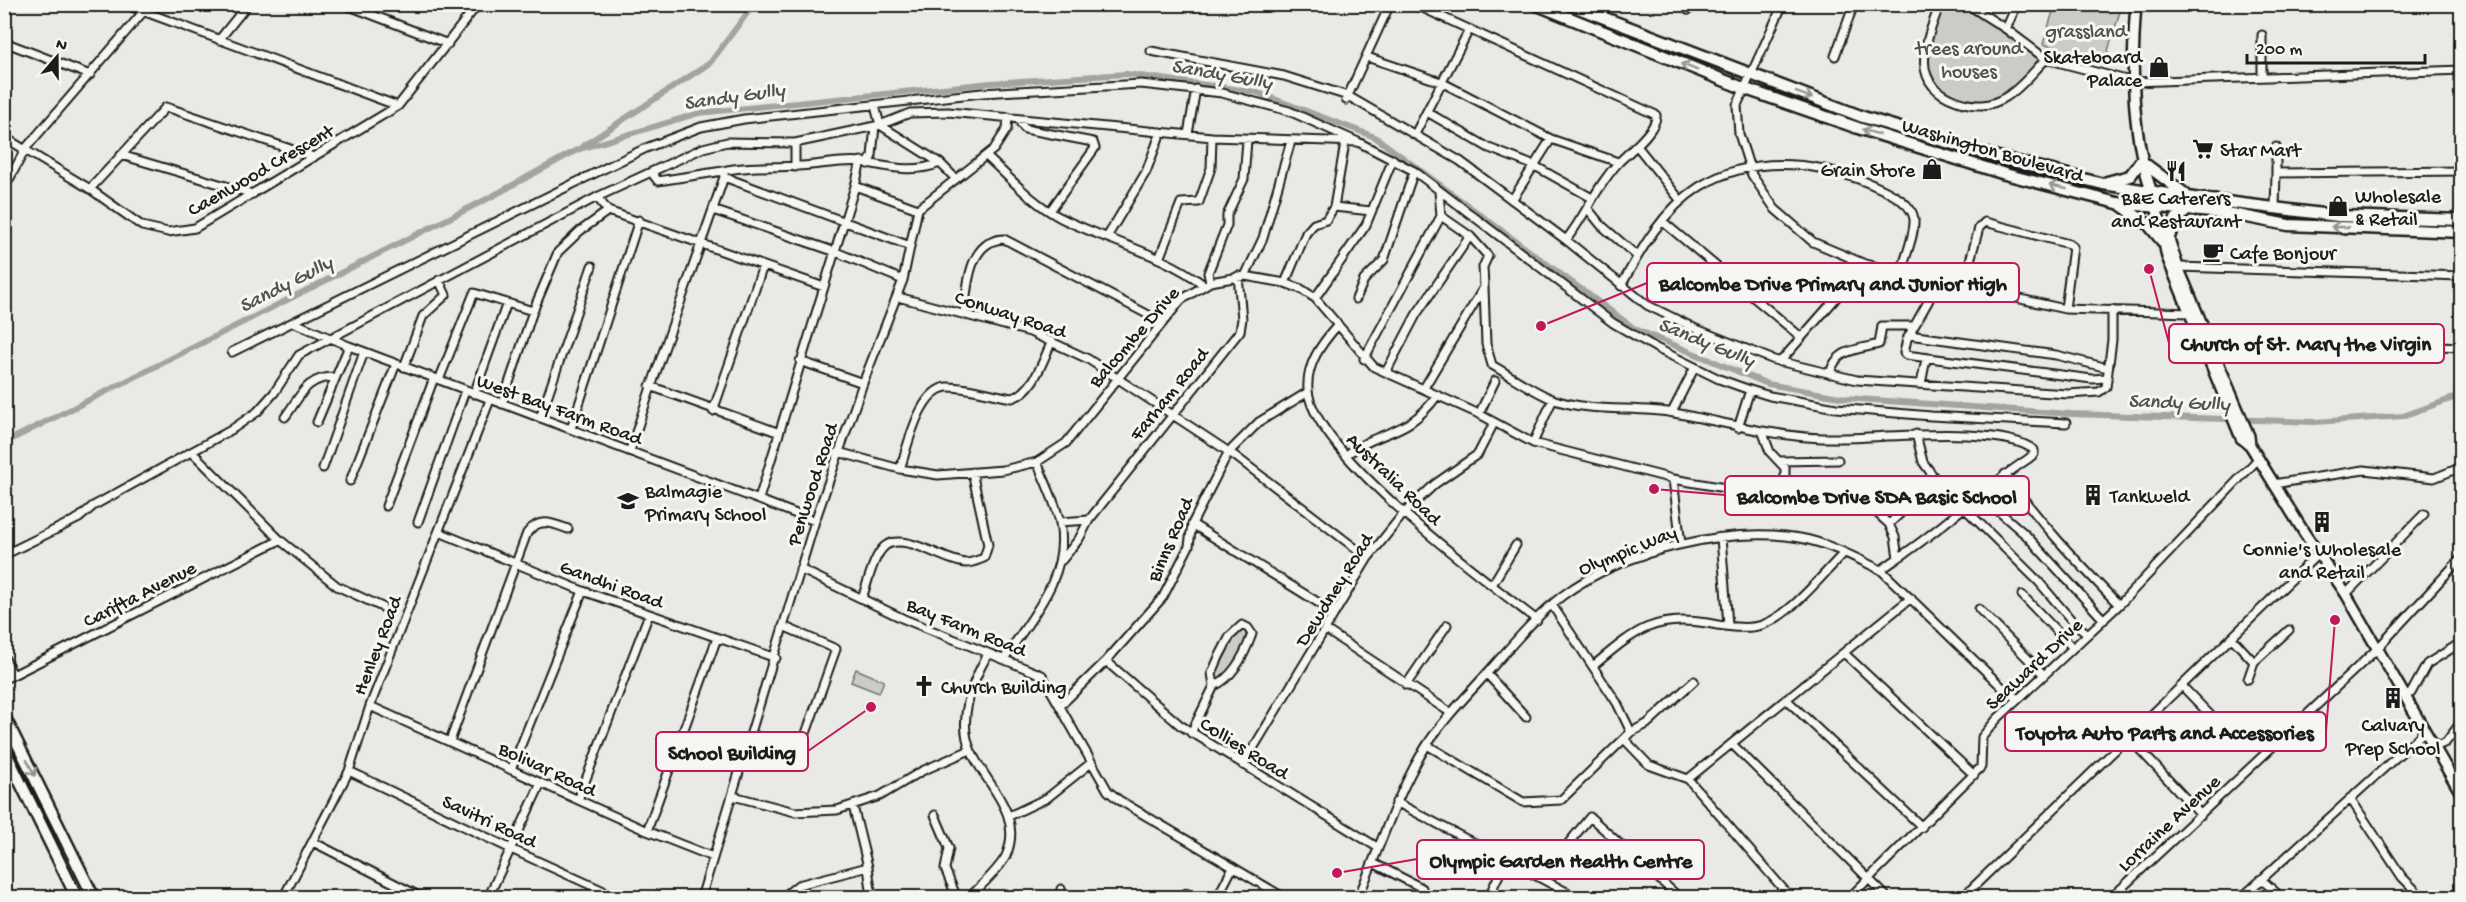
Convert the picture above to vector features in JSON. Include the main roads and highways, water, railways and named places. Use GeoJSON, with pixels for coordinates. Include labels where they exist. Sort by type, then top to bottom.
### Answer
{"type":"FeatureCollection","features":[{"type":"Feature","properties":{"kind":"highway","name":"Washington Boulevard"},"geometry":{"type":"LineString","coordinates":[[1535,4],[1743,88],[1858,128],[2005,174],[2117,203],[2189,209],[2288,225],[2462,232]]}},
{"type":"Feature","properties":{"kind":"highway","name":"Washington Boulevard"},"geometry":{"type":"LineString","coordinates":[[1568,4],[1863,117],[1990,155],[2103,183],[2194,198],[2338,216],[2462,220]]}},
{"type":"Feature","properties":{"kind":"highway"},"geometry":{"type":"LineString","coordinates":[[2103,183],[2130,176],[2141,161],[2171,186],[2194,198]]}},
{"type":"Feature","properties":{"kind":"highway"},"geometry":{"type":"LineString","coordinates":[[2117,203],[2141,218],[2166,240],[2176,219],[2189,209]]}},
{"type":"Feature","properties":{"kind":"highway"},"geometry":{"type":"LineString","coordinates":[[4,716],[94,897]]}},
{"type":"Feature","properties":{"kind":"highway"},"geometry":{"type":"LineString","coordinates":[[4,749],[77,897]]}},
{"type":"Feature","properties":{"kind":"highway"},"geometry":{"type":"LineString","coordinates":[[35,811],[49,803]]}},
{"type":"Feature","properties":{"kind":"main road"},"geometry":{"type":"LineString","coordinates":[[2136,4],[2134,82],[2141,161],[2157,205],[2190,314],[2247,440],[2273,484],[2346,594],[2462,795]]}},
{"type":"Feature","properties":{"kind":"main road"},"geometry":{"type":"LineString","coordinates":[[2166,240],[2209,337],[2228,400]]}},
{"type":"Feature","properties":{"kind":"waterway"},"geometry":{"type":"LineString","coordinates":[[583,146],[710,63],[754,4]]}},
{"type":"Feature","properties":{"kind":"waterway","name":"Sandy Gully"},"geometry":{"type":"LineString","coordinates":[[4,443],[489,198],[577,150],[699,113],[991,83],[1126,74],[1256,92],[1375,137],[1635,329],[1768,384],[1845,398],[2071,414],[2315,422],[2403,416],[2462,395]]}},
{"type":"Feature","properties":{"kind":"place","name":"Skateboard Palace"},"geometry":{"type":"Point","coordinates":[2159,67]}},
{"type":"Feature","properties":{"kind":"place","name":"Star Mart"},"geometry":{"type":"Point","coordinates":[2203,149]}},
{"type":"Feature","properties":{"kind":"place","name":"Grain Store"},"geometry":{"type":"Point","coordinates":[1932,169]}},
{"type":"Feature","properties":{"kind":"place","name":"B&E Caterers and Restaurant"},"geometry":{"type":"Point","coordinates":[2176,171]}},
{"type":"Feature","properties":{"kind":"place","name":"Wholesale & Retail"},"geometry":{"type":"Point","coordinates":[2338,206]}},
{"type":"Feature","properties":{"kind":"place","name":"Cafe Bonjour"},"geometry":{"type":"Point","coordinates":[2213,252]}},
{"type":"Feature","properties":{"kind":"place","name":"Church of St. Mary the Virgin"},"geometry":{"type":"Point","coordinates":[2149,269]}},
{"type":"Feature","properties":{"kind":"place","name":"Balcombe Drive Primary and Junior High"},"geometry":{"type":"Point","coordinates":[1541,326]}},
{"type":"Feature","properties":{"kind":"place","name":"Balcombe Drive SDA Basic School"},"geometry":{"type":"Point","coordinates":[1654,489]}},
{"type":"Feature","properties":{"kind":"place","name":"Tankweld"},"geometry":{"type":"Point","coordinates":[2093,495]}},
{"type":"Feature","properties":{"kind":"place","name":"Balmagie Primary School"},"geometry":{"type":"Point","coordinates":[628,501]}},
{"type":"Feature","properties":{"kind":"place","name":"Connie's Wholesale and Retail"},"geometry":{"type":"Point","coordinates":[2322,522]}},
{"type":"Feature","properties":{"kind":"place","name":"Toyota Auto Parts and Accessories"},"geometry":{"type":"Point","coordinates":[2335,620]}},
{"type":"Feature","properties":{"kind":"place","name":"Church Building"},"geometry":{"type":"Point","coordinates":[924,686]}},
{"type":"Feature","properties":{"kind":"place","name":"Calvary Prep School"},"geometry":{"type":"Point","coordinates":[2393,698]}},
{"type":"Feature","properties":{"kind":"place","name":"School Building"},"geometry":{"type":"Point","coordinates":[871,707]}},
{"type":"Feature","properties":{"kind":"place","name":"Olympic Garden Health Centre"},"geometry":{"type":"Point","coordinates":[1337,873]}},
{"type":"Feature","properties":{"kind":"park label","name":"grassland"},"geometry":{"type":"Point","coordinates":[2086,30]}},
{"type":"Feature","properties":{"kind":"park label","name":"trees around houses"},"geometry":{"type":"Point","coordinates":[1969,58]}}]}
